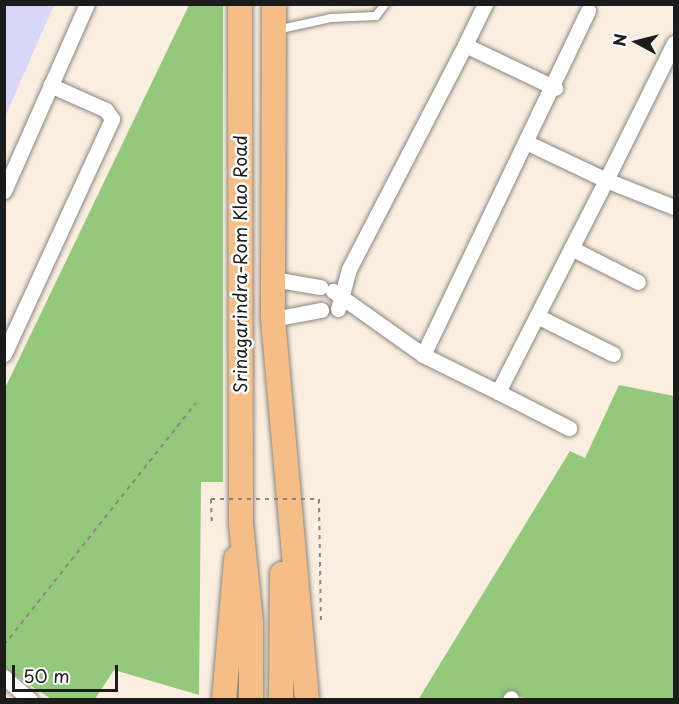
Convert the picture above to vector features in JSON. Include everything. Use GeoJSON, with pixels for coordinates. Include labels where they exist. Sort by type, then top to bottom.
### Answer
{"type":"FeatureCollection","features":[{"type":"Feature","properties":{"kind":"main road","name":"Srinagarindra-Rom Klao Road"},"geometry":{"type":"LineString","coordinates":[[240,4],[241,524],[251,622],[251,699]]}},
{"type":"Feature","properties":{"kind":"main road","name":"Srinagarindra-Rom Klao Road"},"geometry":{"type":"LineString","coordinates":[[274,4],[273,319],[284,481],[307,699]]}},
{"type":"Feature","properties":{"kind":"main road","name":"Srinagarindra-Rom Klao Road"},"geometry":{"type":"LineString","coordinates":[[281,699],[284,481]]}},
{"type":"Feature","properties":{"kind":"main road","name":"Srinagarindra-Rom Klao Road"},"geometry":{"type":"LineString","coordinates":[[224,699],[227,623],[241,524]]}},
{"type":"Feature","properties":{"kind":"street"},"geometry":{"type":"LineString","coordinates":[[4,191],[87,4]]}},
{"type":"Feature","properties":{"kind":"street"},"geometry":{"type":"LineString","coordinates":[[273,319],[330,300],[485,4]]}},
{"type":"Feature","properties":{"kind":"street"},"geometry":{"type":"LineString","coordinates":[[423,355],[555,88],[588,10]]}},
{"type":"Feature","properties":{"kind":"street"},"geometry":{"type":"LineString","coordinates":[[498,392],[675,43]]}},
{"type":"Feature","properties":{"kind":"street"},"geometry":{"type":"LineString","coordinates":[[465,45],[555,88]]}},
{"type":"Feature","properties":{"kind":"street"},"geometry":{"type":"LineString","coordinates":[[4,354],[112,119],[106,110],[50,85]]}},
{"type":"Feature","properties":{"kind":"street"},"geometry":{"type":"LineString","coordinates":[[528,143],[606,180],[675,207]]}},
{"type":"Feature","properties":{"kind":"street"},"geometry":{"type":"LineString","coordinates":[[571,248],[638,282]]}},
{"type":"Feature","properties":{"kind":"street"},"geometry":{"type":"LineString","coordinates":[[273,279],[330,300],[354,306],[423,355],[569,428]]}},
{"type":"Feature","properties":{"kind":"street"},"geometry":{"type":"LineString","coordinates":[[537,316],[613,354]]}},
{"type":"Feature","properties":{"kind":"street"},"geometry":{"type":"LineString","coordinates":[[4,677],[30,699]]}},
{"type":"Feature","properties":{"kind":"lane"},"geometry":{"type":"LineString","coordinates":[[275,30],[315,20],[376,16],[385,4]]}},
{"type":"Feature","properties":{"kind":"path"},"geometry":{"type":"LineString","coordinates":[[4,645],[196,403]]}},
{"type":"Feature","properties":{"kind":"path"},"geometry":{"type":"LineString","coordinates":[[212,523],[211,499],[319,499],[321,629]]}},
{"type":"Feature","properties":{"kind":"shaded area"},"geometry":{"type":"Polygon","coordinates":[[[4,5],[54,5],[5,117],[4,5]]]}},
{"type":"Feature","properties":{"kind":"green space"},"geometry":{"type":"Polygon","coordinates":[[[189,5],[223,5],[223,482],[201,482],[199,695],[114,670],[95,699],[51,699],[5,668],[5,388],[189,5]]]}},
{"type":"Feature","properties":{"kind":"green space"},"geometry":{"type":"Polygon","coordinates":[[[619,385],[674,396],[674,699],[526,699],[517,695],[503,699],[418,700],[570,451],[585,458],[619,385]]]}}]}
